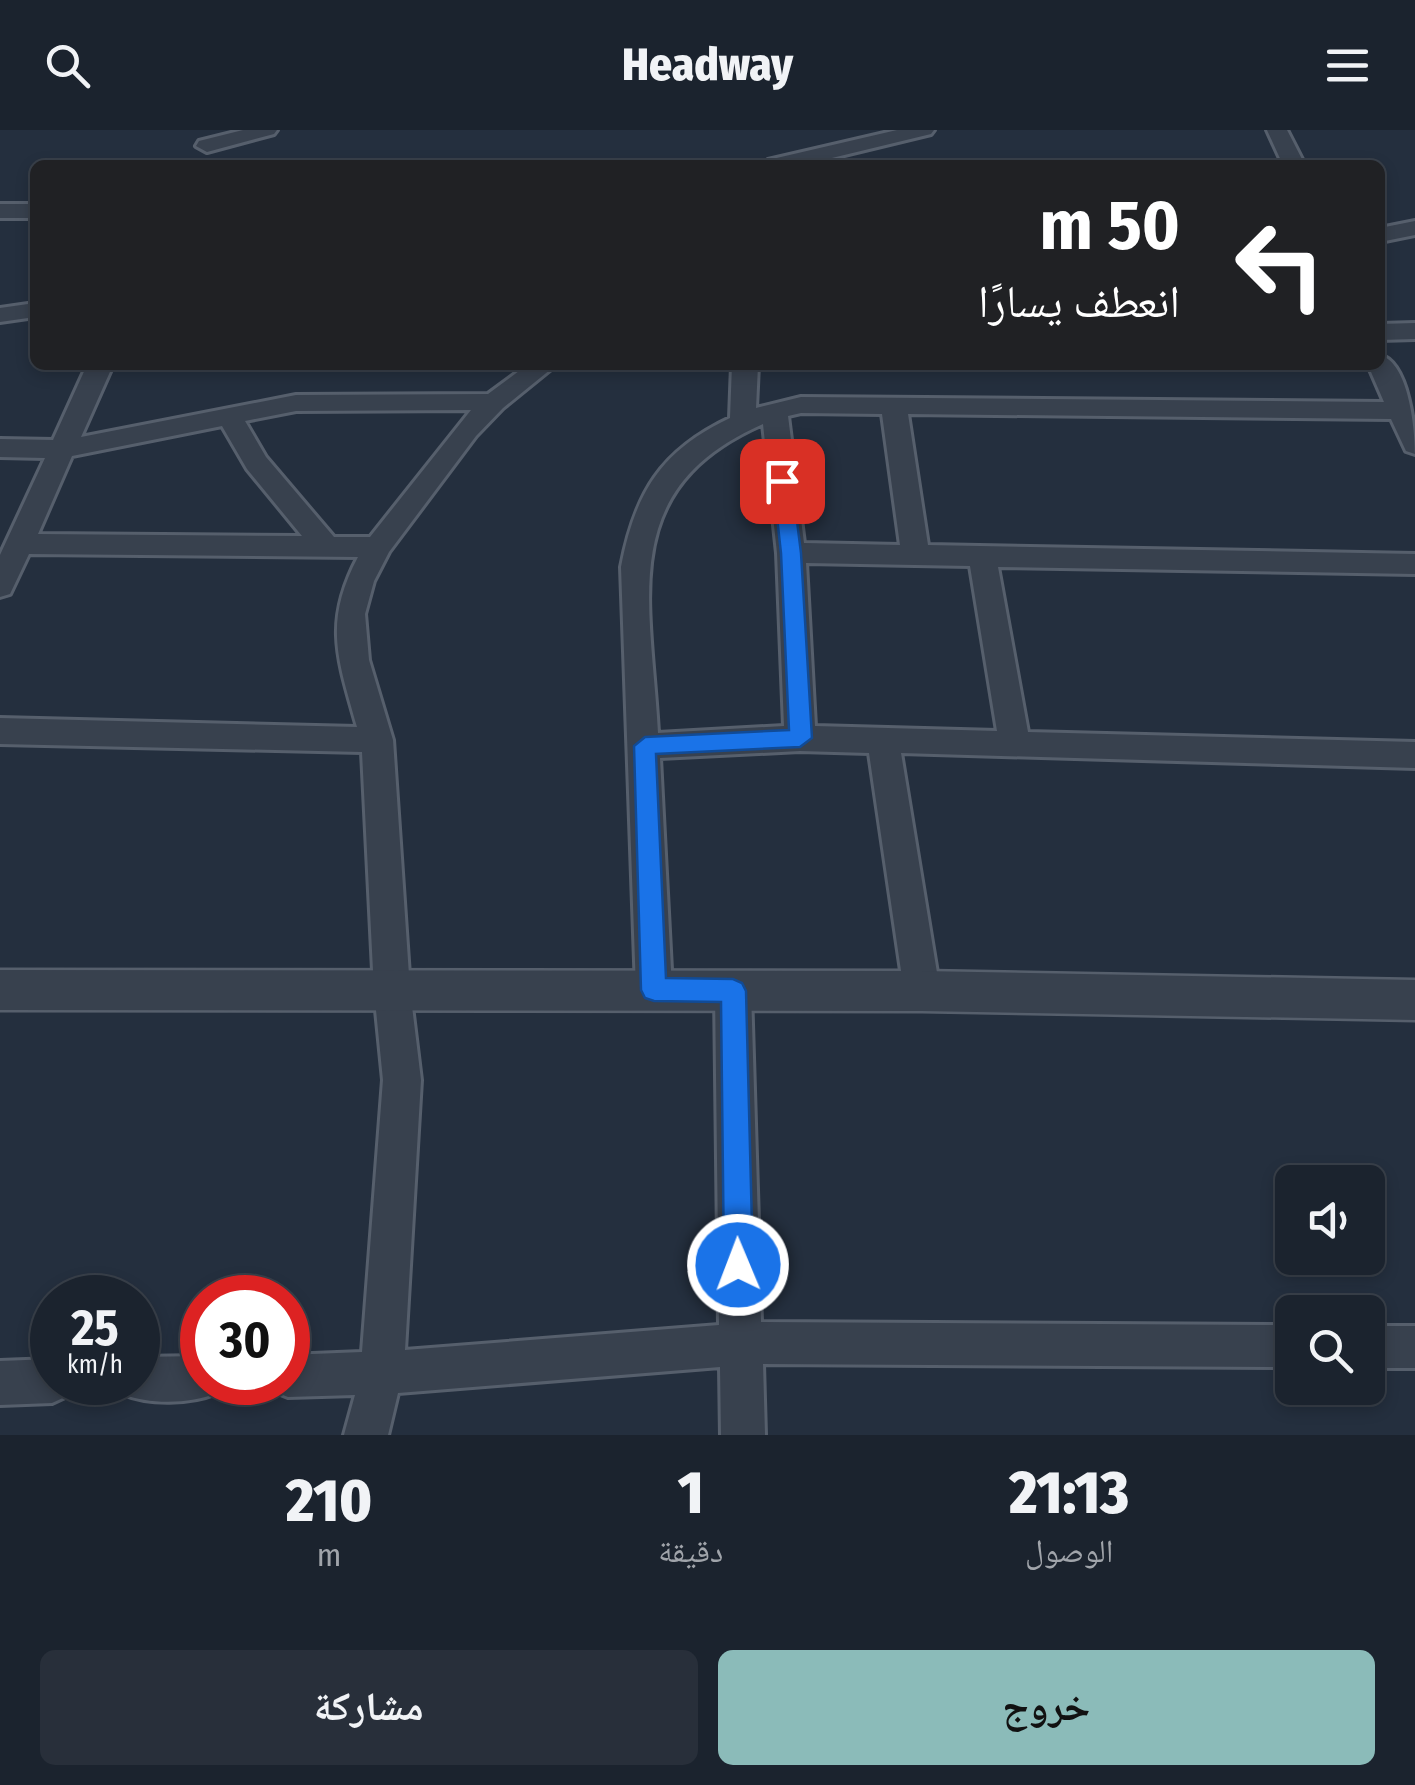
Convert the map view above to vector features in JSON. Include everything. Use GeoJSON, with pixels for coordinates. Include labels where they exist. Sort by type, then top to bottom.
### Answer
{"type":"FeatureCollection","features":[{"type":"Feature","properties":{"kind":"street"},"geometry":{"type":"LineString","coordinates":[[205,147],[266,130]]}},
{"type":"Feature","properties":{"kind":"street"},"geometry":{"type":"LineString","coordinates":[[797,160],[924,130]]}},
{"type":"Feature","properties":{"kind":"street"},"geometry":{"type":"LineString","coordinates":[[1278,130],[1292,160]]}},
{"type":"Feature","properties":{"kind":"street"},"geometry":{"type":"LineString","coordinates":[[0,210],[30,211]]}},
{"type":"Feature","properties":{"kind":"street"},"geometry":{"type":"LineString","coordinates":[[1385,234],[1415,228]]}},
{"type":"Feature","properties":{"kind":"street"},"geometry":{"type":"LineString","coordinates":[[0,315],[30,311]]}},
{"type":"Feature","properties":{"kind":"street"},"geometry":{"type":"LineString","coordinates":[[1385,332],[1415,331]]}},
{"type":"Feature","properties":{"kind":"street"},"geometry":{"type":"LineString","coordinates":[[0,586],[98,370]]}},
{"type":"Feature","properties":{"kind":"street"},"geometry":{"type":"LineString","coordinates":[[366,1435],[382,1374],[402,1080],[392,990],[377,740],[354,660],[350,614],[360,581],[378,547],[468,430],[494,402],[536,370]]}},
{"type":"Feature","properties":{"kind":"street"},"geometry":{"type":"LineString","coordinates":[[743,421],[745,370]]}},
{"type":"Feature","properties":{"kind":"street"},"geometry":{"type":"LineString","coordinates":[[1383,370],[1415,445]]}},
{"type":"Feature","properties":{"kind":"street"},"geometry":{"type":"LineString","coordinates":[[0,448],[63,449],[228,414],[346,400],[494,402]]}},
{"type":"Feature","properties":{"kind":"street"},"geometry":{"type":"LineString","coordinates":[[654,990],[635,567],[648,508],[676,471],[712,437],[774,409],[801,404],[1399,411]]}},
{"type":"Feature","properties":{"kind":"street"},"geometry":{"type":"LineString","coordinates":[[894,405],[916,553]]}},
{"type":"Feature","properties":{"kind":"street"},"geometry":{"type":"LineString","coordinates":[[774,409],[791,553],[800,738]]}},
{"type":"Feature","properties":{"kind":"street"},"geometry":{"type":"LineString","coordinates":[[228,414],[256,462],[326,546]]}},
{"type":"Feature","properties":{"kind":"street"},"geometry":{"type":"LineString","coordinates":[[18,544],[378,547]]}},
{"type":"Feature","properties":{"kind":"street"},"geometry":{"type":"LineString","coordinates":[[791,553],[1415,564]]}},
{"type":"Feature","properties":{"kind":"street"},"geometry":{"type":"LineString","coordinates":[[982,556],[1015,745]]}},
{"type":"Feature","properties":{"kind":"street"},"geometry":{"type":"LineString","coordinates":[[0,731],[377,740]]}},
{"type":"Feature","properties":{"kind":"street"},"geometry":{"type":"LineString","coordinates":[[645,746],[800,738],[1415,756]]}},
{"type":"Feature","properties":{"kind":"street"},"geometry":{"type":"LineString","coordinates":[[883,743],[922,991]]}},
{"type":"Feature","properties":{"kind":"street"},"geometry":{"type":"LineString","coordinates":[[0,990],[922,991],[1415,1000]]}},
{"type":"Feature","properties":{"kind":"street"},"geometry":{"type":"LineString","coordinates":[[733,991],[743,1435]]}},
{"type":"Feature","properties":{"kind":"street"},"geometry":{"type":"LineString","coordinates":[[310,1376],[382,1374],[740,1343],[1275,1346]]}},
{"type":"Feature","properties":{"kind":"street"},"geometry":{"type":"LineString","coordinates":[[1385,1346],[1415,1347]]}},
{"type":"Feature","properties":{"kind":"street"},"geometry":{"type":"LineString","coordinates":[[0,1383],[30,1382]]}},
{"type":"Feature","properties":{"kind":"route"},"geometry":{"type":"LineString","coordinates":[[738,1265],[733,991],[654,990],[645,746],[800,738],[791,553],[782,481]]}}]}
